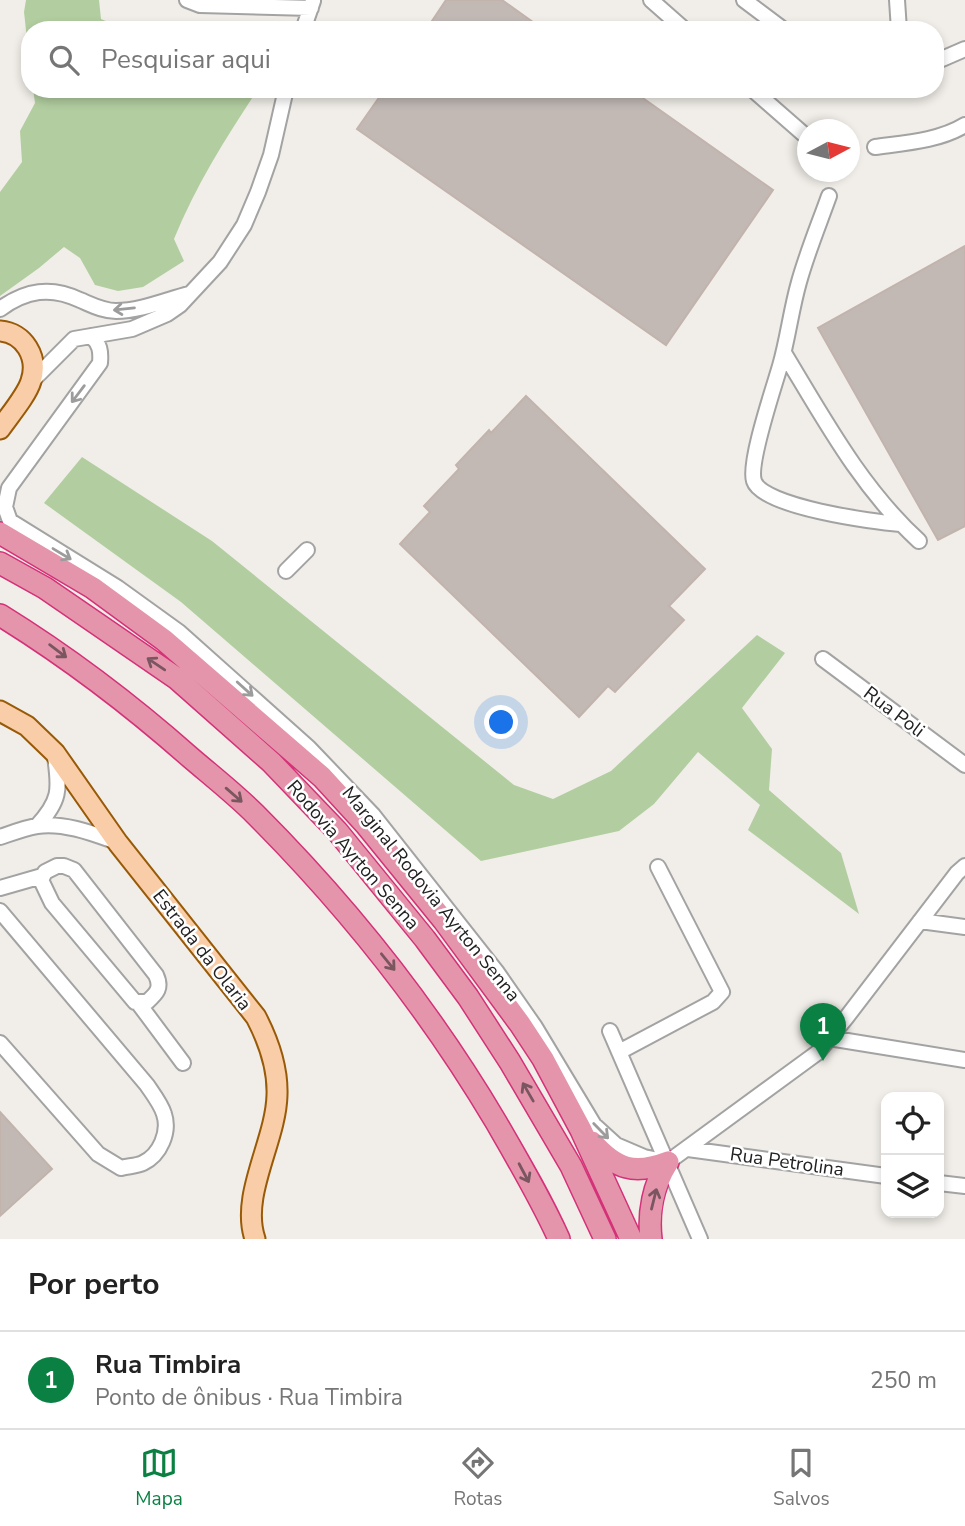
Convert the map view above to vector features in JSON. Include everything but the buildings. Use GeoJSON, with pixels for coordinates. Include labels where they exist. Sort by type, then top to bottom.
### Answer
{"type":"FeatureCollection","features":[{"type":"Feature","properties":{"kind":"highway","name":"Marginal Rodovia Ayrton Senna"},"geometry":{"type":"LineString","coordinates":[[0,533],[128,612],[224,690],[322,777],[366,825],[444,921],[520,1024],[558,1085],[631,1239]]}},
{"type":"Feature","properties":{"kind":"highway","name":"Rodovia Ayrton Senna"},"geometry":{"type":"LineString","coordinates":[[0,563],[45,588],[176,677],[271,762],[337,831],[425,939],[468,997],[571,1166],[605,1239]]}},
{"type":"Feature","properties":{"kind":"highway"},"geometry":{"type":"LineString","coordinates":[[0,615],[46,643],[134,708],[253,812],[333,895],[404,982],[463,1065],[509,1144],[559,1239]]}},
{"type":"Feature","properties":{"kind":"highway"},"geometry":{"type":"LineString","coordinates":[[581,1130],[614,1164],[634,1169],[650,1169],[668,1162]]}},
{"type":"Feature","properties":{"kind":"highway"},"geometry":{"type":"LineString","coordinates":[[651,1239],[651,1210],[659,1178],[668,1162]]}},
{"type":"Feature","properties":{"kind":"main road"},"geometry":{"type":"LineString","coordinates":[[0,331],[11,332],[20,337],[31,357],[31,382],[0,429]]}},
{"type":"Feature","properties":{"kind":"main road","name":"Estrada da Olaria"},"geometry":{"type":"LineString","coordinates":[[0,710],[27,726],[55,753],[118,843],[256,1017],[268,1040],[276,1071],[277,1096],[274,1119],[253,1202],[252,1217],[256,1239]]}},
{"type":"Feature","properties":{"kind":"street"},"geometry":{"type":"LineString","coordinates":[[187,0],[200,5],[312,4],[306,21]]}},
{"type":"Feature","properties":{"kind":"street"},"geometry":{"type":"LineString","coordinates":[[651,0],[675,21]]}},
{"type":"Feature","properties":{"kind":"street"},"geometry":{"type":"LineString","coordinates":[[744,0],[772,21]]}},
{"type":"Feature","properties":{"kind":"street"},"geometry":{"type":"LineString","coordinates":[[897,0],[898,21]]}},
{"type":"Feature","properties":{"kind":"street"},"geometry":{"type":"LineString","coordinates":[[944,58],[965,49]]}},
{"type":"Feature","properties":{"kind":"street"},"geometry":{"type":"LineString","coordinates":[[31,382],[74,339],[132,329],[153,321],[180,305],[220,262],[244,225],[271,155],[284,98]]}},
{"type":"Feature","properties":{"kind":"street"},"geometry":{"type":"LineString","coordinates":[[762,98],[797,129]]}},
{"type":"Feature","properties":{"kind":"street"},"geometry":{"type":"LineString","coordinates":[[875,147],[911,143],[957,130],[965,125]]}},
{"type":"Feature","properties":{"kind":"street"},"geometry":{"type":"LineString","coordinates":[[829,196],[799,282],[784,353],[753,469],[754,481],[769,495],[789,503],[865,521],[900,524]]}},
{"type":"Feature","properties":{"kind":"street"},"geometry":{"type":"LineString","coordinates":[[0,309],[26,294],[43,290],[59,292],[113,311],[131,310],[191,294]]}},
{"type":"Feature","properties":{"kind":"street","name":"Marginal Rodovia Ayrton Senna"},"geometry":{"type":"LineString","coordinates":[[91,336],[98,342],[100,363],[9,488],[5,506],[10,521],[118,588],[179,632],[309,748],[373,815],[496,971],[535,1027],[594,1125],[616,1145],[644,1157],[668,1162]]}},
{"type":"Feature","properties":{"kind":"street"},"geometry":{"type":"LineString","coordinates":[[784,353],[859,474],[900,524],[919,541]]}},
{"type":"Feature","properties":{"kind":"street"},"geometry":{"type":"LineString","coordinates":[[286,571],[307,550]]}},
{"type":"Feature","properties":{"kind":"street","name":"Rua Poli"},"geometry":{"type":"LineString","coordinates":[[824,659],[965,765]]}},
{"type":"Feature","properties":{"kind":"street"},"geometry":{"type":"LineString","coordinates":[[37,826],[58,795],[55,753]]}},
{"type":"Feature","properties":{"kind":"street"},"geometry":{"type":"LineString","coordinates":[[0,837],[37,826],[77,829],[118,843]]}},
{"type":"Feature","properties":{"kind":"street"},"geometry":{"type":"LineString","coordinates":[[0,888],[42,876],[57,866],[74,870],[156,975],[159,982],[157,992],[147,1002],[139,1003]]}},
{"type":"Feature","properties":{"kind":"street"},"geometry":{"type":"LineString","coordinates":[[668,1162],[817,1052],[965,866]]}},
{"type":"Feature","properties":{"kind":"street"},"geometry":{"type":"LineString","coordinates":[[619,1052],[713,1002],[722,992],[658,867]]}},
{"type":"Feature","properties":{"kind":"street"},"geometry":{"type":"LineString","coordinates":[[42,876],[41,886],[52,903],[125,993],[139,1003],[183,1063]]}},
{"type":"Feature","properties":{"kind":"street"},"geometry":{"type":"LineString","coordinates":[[0,911],[147,1084],[164,1113],[167,1126],[156,1154],[143,1163],[121,1168],[97,1154],[0,1043]]}},
{"type":"Feature","properties":{"kind":"street"},"geometry":{"type":"LineString","coordinates":[[920,921],[965,927]]}},
{"type":"Feature","properties":{"kind":"street"},"geometry":{"type":"LineString","coordinates":[[610,1031],[700,1239]]}},
{"type":"Feature","properties":{"kind":"street"},"geometry":{"type":"LineString","coordinates":[[829,1038],[965,1060]]}},
{"type":"Feature","properties":{"kind":"street","name":"Rua Petrolina"},"geometry":{"type":"LineString","coordinates":[[688,1149],[881,1175]]}},
{"type":"Feature","properties":{"kind":"street"},"geometry":{"type":"LineString","coordinates":[[944,1184],[965,1186]]}},
{"type":"Feature","properties":{"kind":"green space"},"geometry":{"type":"Polygon","coordinates":[[[26,0],[99,0],[101,19],[106,21],[25,21],[26,0]]]}},
{"type":"Feature","properties":{"kind":"green space"},"geometry":{"type":"Polygon","coordinates":[[[34,98],[252,98],[202,181],[174,239],[184,261],[143,287],[118,291],[95,285],[80,258],[64,247],[0,296],[0,192],[22,162],[20,131],[35,103],[34,98]]]}},
{"type":"Feature","properties":{"kind":"green space"},"geometry":{"type":"Polygon","coordinates":[[[82,457],[212,541],[514,785],[553,799],[611,771],[757,635],[785,653],[742,708],[772,749],[769,790],[841,853],[859,914],[748,830],[760,805],[698,752],[654,804],[619,831],[481,861],[181,602],[44,503],[82,457]]]}},
{"type":"Feature","properties":{"kind":"place","name":"Rua Timbira"},"geometry":{"type":"Point","coordinates":[823,1061]}}]}
